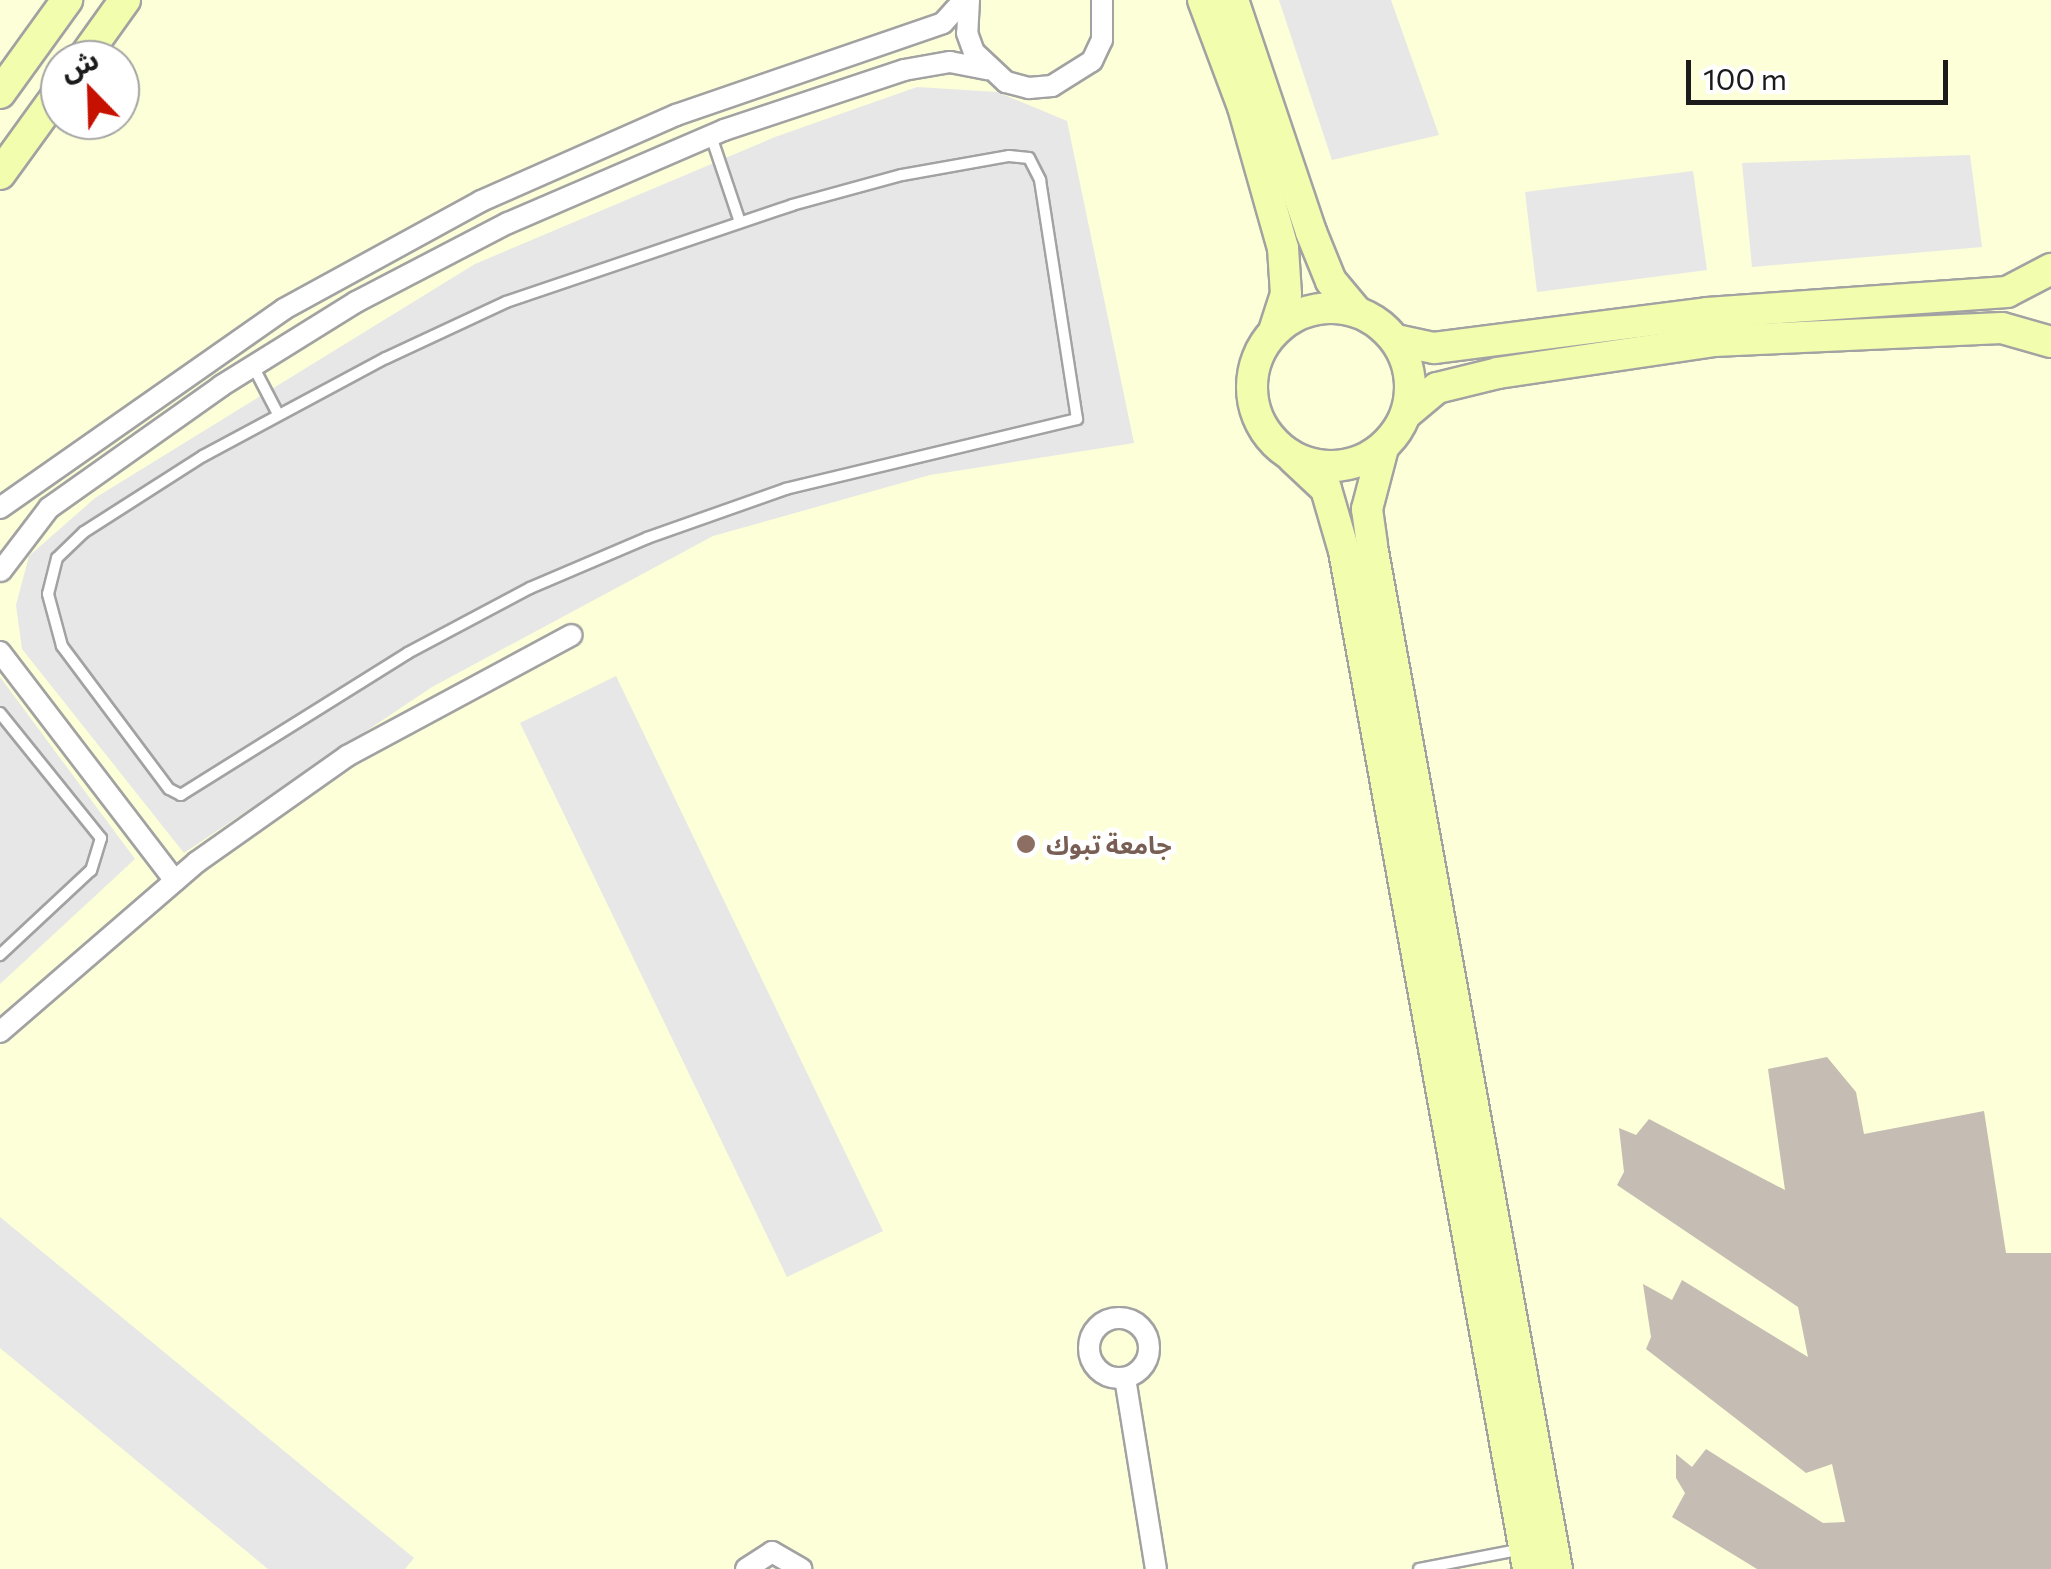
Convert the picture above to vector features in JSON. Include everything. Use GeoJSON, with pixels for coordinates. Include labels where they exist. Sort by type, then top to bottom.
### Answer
{"type":"FeatureCollection","features":[{"type":"Feature","properties":{"kind":"street"},"geometry":{"type":"LineString","coordinates":[[0,93],[67,0]]}},
{"type":"Feature","properties":{"kind":"street"},"geometry":{"type":"LineString","coordinates":[[96,40],[125,0]]}},
{"type":"Feature","properties":{"kind":"street"},"geometry":{"type":"LineString","coordinates":[[967,0],[967,33],[986,69]]}},
{"type":"Feature","properties":{"kind":"street"},"geometry":{"type":"LineString","coordinates":[[0,508],[284,309],[481,201],[676,115],[943,23],[967,0]]}},
{"type":"Feature","properties":{"kind":"street"},"geometry":{"type":"LineString","coordinates":[[0,576],[49,508],[253,366],[356,302],[508,223],[710,136],[904,70],[950,62],[986,69],[1029,88],[1074,77],[1102,40],[1102,0]]}},
{"type":"Feature","properties":{"kind":"street"},"geometry":{"type":"LineString","coordinates":[[1203,0],[1243,107],[1283,248],[1286,294],[1274,332],[1260,352],[1252,400],[1266,433],[1326,489],[1344,551],[1526,1559]]}},
{"type":"Feature","properties":{"kind":"street"},"geometry":{"type":"LineString","coordinates":[[1233,0],[1331,281],[1357,312],[1396,340],[1434,348],[1707,313],[2006,292],[2051,269]]}},
{"type":"Feature","properties":{"kind":"street"},"geometry":{"type":"LineString","coordinates":[[0,174],[40,119]]}},
{"type":"Feature","properties":{"kind":"street"},"geometry":{"type":"LineString","coordinates":[[1274,332],[1313,310],[1357,312]]}},
{"type":"Feature","properties":{"kind":"street"},"geometry":{"type":"LineString","coordinates":[[1557,1569],[1372,546],[1368,508],[1383,448],[1407,414],[1437,388],[1468,380],[1714,341],[2002,328],[2051,342]]}},
{"type":"Feature","properties":{"kind":"street"},"geometry":{"type":"LineString","coordinates":[[1396,340],[1412,388],[1407,414]]}},
{"type":"Feature","properties":{"kind":"street"},"geometry":{"type":"LineString","coordinates":[[1293,458],[1339,466],[1383,448]]}},
{"type":"Feature","properties":{"kind":"street"},"geometry":{"type":"LineString","coordinates":[[0,1032],[174,881],[347,756],[572,635]]}},
{"type":"Feature","properties":{"kind":"street"},"geometry":{"type":"LineString","coordinates":[[0,652],[174,881]]}},
{"type":"Feature","properties":{"kind":"street"},"geometry":{"type":"LineString","coordinates":[[1125,1378],[1156,1569]]}},
{"type":"Feature","properties":{"kind":"street"},"geometry":{"type":"LineString","coordinates":[[746,1569],[772,1552],[801,1569]]}},
{"type":"Feature","properties":{"kind":"lane"},"geometry":{"type":"LineString","coordinates":[[710,136],[740,222]]}},
{"type":"Feature","properties":{"kind":"lane"},"geometry":{"type":"LineString","coordinates":[[1030,158],[1040,180],[1077,419],[786,490],[612,552],[530,588],[402,656],[181,795],[169,789],[62,646],[48,594],[56,558],[84,532],[278,414],[506,302],[740,222],[902,174],[1030,158]]}},
{"type":"Feature","properties":{"kind":"lane"},"geometry":{"type":"LineString","coordinates":[[253,366],[278,414]]}},
{"type":"Feature","properties":{"kind":"lane"},"geometry":{"type":"LineString","coordinates":[[0,712],[101,838],[100,857],[91,870],[0,955]]}},
{"type":"Feature","properties":{"kind":"lane"},"geometry":{"type":"LineString","coordinates":[[1419,1569],[1526,1559]]}},
{"type":"Feature","properties":{"kind":"shaded area","name":"جامعة تبوك"},"geometry":{"type":"Polygon","coordinates":[[[0,0],[2051,0],[2051,1569],[0,1569],[0,0]]]}},
{"type":"Feature","properties":{"kind":"shaded area"},"geometry":{"type":"Polygon","coordinates":[[[1279,0],[1391,0],[1439,135],[1332,160],[1279,0]]]}},
{"type":"Feature","properties":{"kind":"shaded area"},"geometry":{"type":"Polygon","coordinates":[[[917,87],[997,92],[1067,121],[1134,443],[930,475],[713,536],[432,687],[184,853],[22,649],[16,605],[29,556],[95,498],[475,264],[775,137],[917,87]]]}},
{"type":"Feature","properties":{"kind":"shaded area"},"geometry":{"type":"Polygon","coordinates":[[[1970,155],[1982,247],[1752,267],[1742,163],[1970,155]]]}},
{"type":"Feature","properties":{"kind":"shaded area"},"geometry":{"type":"Polygon","coordinates":[[[1693,171],[1707,270],[1537,292],[1525,192],[1693,171]]]}},
{"type":"Feature","properties":{"kind":"shaded area"},"geometry":{"type":"Polygon","coordinates":[[[616,676],[883,1231],[787,1277],[520,723],[616,676]]]}},
{"type":"Feature","properties":{"kind":"shaded area"},"geometry":{"type":"Polygon","coordinates":[[[0,677],[135,859],[0,984],[0,677]]]}},
{"type":"Feature","properties":{"kind":"shaded area"},"geometry":{"type":"Polygon","coordinates":[[[0,1217],[414,1558],[405,1569],[268,1569],[0,1348],[0,1217]]]}},
{"type":"Feature","properties":{"kind":"building"},"geometry":{"type":"Polygon","coordinates":[[[1827,1057],[1856,1092],[1864,1134],[1984,1111],[2006,1253],[2051,1253],[2051,1569],[1757,1569],[1672,1517],[1685,1493],[1676,1478],[1676,1454],[1692,1467],[1706,1449],[1823,1523],[1845,1522],[1832,1464],[1806,1473],[1646,1349],[1651,1337],[1643,1284],[1672,1300],[1682,1280],[1808,1357],[1798,1307],[1617,1185],[1624,1172],[1619,1128],[1636,1135],[1649,1119],[1785,1190],[1768,1069],[1827,1057]]]}},
{"type":"Feature","properties":{"kind":"place","name":"جامعة تبوك"},"geometry":{"type":"Point","coordinates":[1026,844]}}]}
